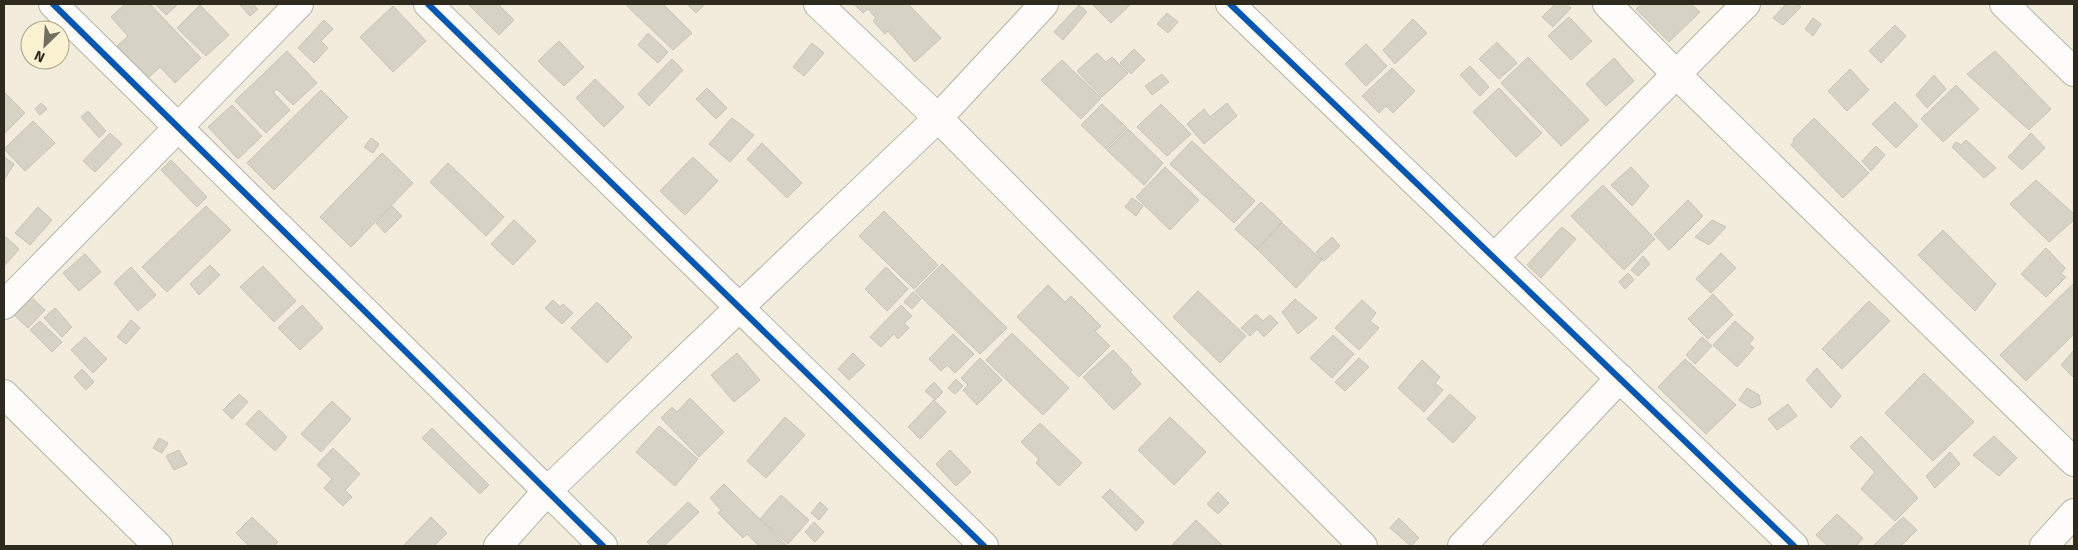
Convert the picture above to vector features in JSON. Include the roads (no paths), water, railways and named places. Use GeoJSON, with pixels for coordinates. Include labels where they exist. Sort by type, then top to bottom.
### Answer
{"type":"FeatureCollection","features":[{"type":"Feature","properties":{"kind":"street"},"geometry":{"type":"LineString","coordinates":[[53,4],[180,127],[603,546]]}},
{"type":"Feature","properties":{"kind":"street"},"geometry":{"type":"LineString","coordinates":[[4,305],[299,4]]}},
{"type":"Feature","properties":{"kind":"street"},"geometry":{"type":"LineString","coordinates":[[428,4],[984,546]]}},
{"type":"Feature","properties":{"kind":"street"},"geometry":{"type":"LineString","coordinates":[[818,4],[938,118],[1363,546]]}},
{"type":"Feature","properties":{"kind":"street"},"geometry":{"type":"LineString","coordinates":[[498,546],[547,491],[738,306],[938,118],[1044,4]]}},
{"type":"Feature","properties":{"kind":"street"},"geometry":{"type":"LineString","coordinates":[[1230,4],[1794,546]]}},
{"type":"Feature","properties":{"kind":"street"},"geometry":{"type":"LineString","coordinates":[[1607,4],[1677,75],[2074,462]]}},
{"type":"Feature","properties":{"kind":"street"},"geometry":{"type":"LineString","coordinates":[[1495,257],[1746,4]]}},
{"type":"Feature","properties":{"kind":"street"},"geometry":{"type":"LineString","coordinates":[[2004,4],[2074,72]]}},
{"type":"Feature","properties":{"kind":"street"},"geometry":{"type":"LineString","coordinates":[[1462,546],[1620,378]]}},
{"type":"Feature","properties":{"kind":"street"},"geometry":{"type":"LineString","coordinates":[[4,394],[158,546]]}},
{"type":"Feature","properties":{"kind":"street"},"geometry":{"type":"LineString","coordinates":[[2052,544],[2074,513]]}}]}
